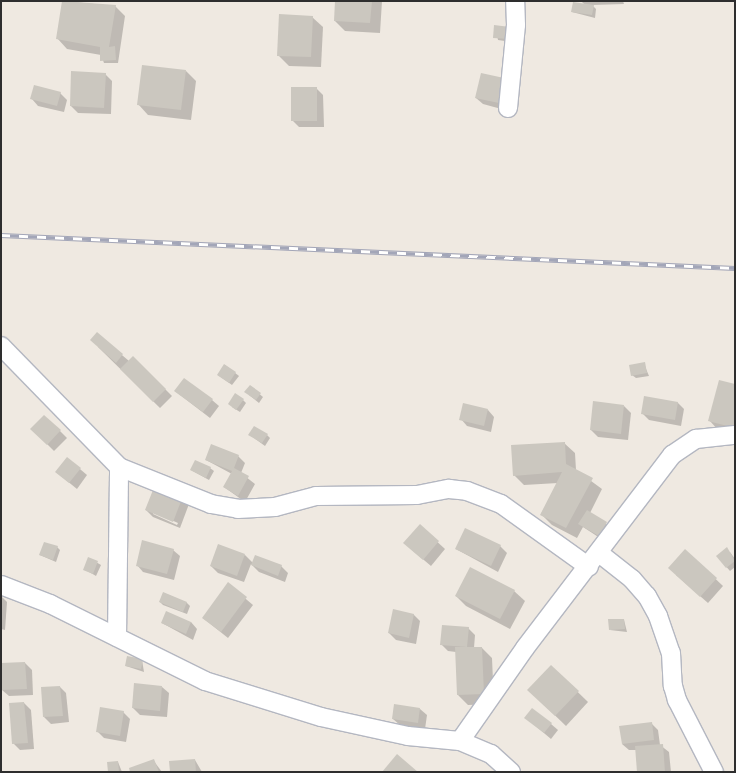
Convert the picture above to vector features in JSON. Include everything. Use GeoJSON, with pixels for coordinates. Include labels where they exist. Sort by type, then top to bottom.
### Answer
{"type":"FeatureCollection","features":[{"type":"Feature","properties":{"kind":"street"},"geometry":{"type":"LineString","coordinates":[[508,108],[516,25],[514,1]]}},
{"type":"Feature","properties":{"kind":"street"},"geometry":{"type":"LineString","coordinates":[[1,346],[119,467],[211,504],[238,509],[274,507],[316,496],[417,495],[449,489],[467,491],[501,504],[594,560],[632,579],[647,596],[658,616],[671,653],[673,686],[678,700],[714,772]]}},
{"type":"Feature","properties":{"kind":"street"},"geometry":{"type":"LineString","coordinates":[[460,741],[520,654],[594,560],[672,455],[696,440],[735,435]]}},
{"type":"Feature","properties":{"kind":"street"},"geometry":{"type":"LineString","coordinates":[[118,637],[119,467]]}},
{"type":"Feature","properties":{"kind":"street"},"geometry":{"type":"LineString","coordinates":[[1,585],[118,637],[205,681],[265,700],[408,736],[460,741],[491,754],[511,772]]}},
{"type":"Feature","properties":{"kind":"building"},"geometry":{"type":"Polygon","coordinates":[[[62,1],[116,5],[109,47],[115,46],[116,60],[100,61],[100,47],[56,39],[62,1]]]}},
{"type":"Feature","properties":{"kind":"building"},"geometry":{"type":"Polygon","coordinates":[[[335,1],[372,1],[370,23],[334,21],[335,1]]]}},
{"type":"Feature","properties":{"kind":"building"},"geometry":{"type":"Polygon","coordinates":[[[573,2],[594,5],[592,15],[571,12],[573,2]]]}},
{"type":"Feature","properties":{"kind":"building"},"geometry":{"type":"Polygon","coordinates":[[[279,14],[313,16],[311,57],[277,56],[279,14]]]}},
{"type":"Feature","properties":{"kind":"building"},"geometry":{"type":"Polygon","coordinates":[[[494,25],[511,27],[509,39],[493,38],[494,25]]]}},
{"type":"Feature","properties":{"kind":"building"},"geometry":{"type":"Polygon","coordinates":[[[142,65],[186,70],[181,110],[137,105],[142,65]]]}},
{"type":"Feature","properties":{"kind":"building"},"geometry":{"type":"Polygon","coordinates":[[[71,71],[106,73],[104,108],[70,106],[71,71]]]}},
{"type":"Feature","properties":{"kind":"building"},"geometry":{"type":"Polygon","coordinates":[[[481,73],[504,78],[499,103],[475,98],[481,73]]]}},
{"type":"Feature","properties":{"kind":"building"},"geometry":{"type":"Polygon","coordinates":[[[34,85],[61,92],[57,106],[30,99],[34,85]]]}},
{"type":"Feature","properties":{"kind":"building"},"geometry":{"type":"Polygon","coordinates":[[[291,87],[317,87],[317,121],[291,121],[291,87]]]}},
{"type":"Feature","properties":{"kind":"building"},"geometry":{"type":"Polygon","coordinates":[[[97,332],[123,354],[116,363],[90,340],[97,332]]]}},
{"type":"Feature","properties":{"kind":"building"},"geometry":{"type":"Polygon","coordinates":[[[133,356],[166,389],[153,402],[120,369],[133,356]]]}},
{"type":"Feature","properties":{"kind":"building"},"geometry":{"type":"Polygon","coordinates":[[[645,362],[647,373],[631,376],[629,365],[645,362]]]}},
{"type":"Feature","properties":{"kind":"building"},"geometry":{"type":"Polygon","coordinates":[[[224,364],[236,372],[229,383],[217,375],[224,364]]]}},
{"type":"Feature","properties":{"kind":"building"},"geometry":{"type":"Polygon","coordinates":[[[184,378],[213,399],[203,412],[174,391],[184,378]]]}},
{"type":"Feature","properties":{"kind":"building"},"geometry":{"type":"Polygon","coordinates":[[[719,380],[735,384],[735,428],[708,421],[719,380]]]}},
{"type":"Feature","properties":{"kind":"building"},"geometry":{"type":"Polygon","coordinates":[[[250,385],[261,393],[256,400],[244,392],[250,385]]]}},
{"type":"Feature","properties":{"kind":"building"},"geometry":{"type":"Polygon","coordinates":[[[235,393],[244,399],[236,410],[228,404],[235,393]]]}},
{"type":"Feature","properties":{"kind":"building"},"geometry":{"type":"Polygon","coordinates":[[[644,396],[678,402],[675,420],[641,414],[644,396]]]}},
{"type":"Feature","properties":{"kind":"building"},"geometry":{"type":"Polygon","coordinates":[[[593,401],[624,405],[621,434],[590,430],[593,401]]]}},
{"type":"Feature","properties":{"kind":"building"},"geometry":{"type":"Polygon","coordinates":[[[463,403],[488,409],[484,426],[459,420],[463,403]]]}},
{"type":"Feature","properties":{"kind":"building"},"geometry":{"type":"Polygon","coordinates":[[[44,415],[61,430],[47,445],[30,429],[44,415]]]}},
{"type":"Feature","properties":{"kind":"building"},"geometry":{"type":"Polygon","coordinates":[[[254,426],[268,434],[262,443],[248,435],[254,426]]]}},
{"type":"Feature","properties":{"kind":"building"},"geometry":{"type":"Polygon","coordinates":[[[565,442],[566,464],[593,478],[566,528],[540,515],[562,472],[513,476],[511,445],[565,442]]]}},
{"type":"Feature","properties":{"kind":"building"},"geometry":{"type":"Polygon","coordinates":[[[211,444],[239,455],[234,468],[249,476],[238,496],[223,487],[232,471],[205,460],[211,444]]]}},
{"type":"Feature","properties":{"kind":"building"},"geometry":{"type":"Polygon","coordinates":[[[67,457],[81,468],[69,483],[55,472],[67,457]]]}},
{"type":"Feature","properties":{"kind":"building"},"geometry":{"type":"Polygon","coordinates":[[[195,460],[211,467],[206,478],[190,470],[195,460]]]}},
{"type":"Feature","properties":{"kind":"building"},"geometry":{"type":"Polygon","coordinates":[[[155,485],[183,496],[173,522],[145,510],[155,485]]]}},
{"type":"Feature","properties":{"kind":"building"},"geometry":{"type":"Polygon","coordinates":[[[587,510],[607,522],[599,536],[578,524],[587,510]]]}},
{"type":"Feature","properties":{"kind":"building"},"geometry":{"type":"Polygon","coordinates":[[[420,524],[439,541],[423,560],[403,543],[420,524]]]}},
{"type":"Feature","properties":{"kind":"building"},"geometry":{"type":"Polygon","coordinates":[[[465,528],[501,545],[491,566],[455,549],[465,528]]]}},
{"type":"Feature","properties":{"kind":"building"},"geometry":{"type":"Polygon","coordinates":[[[142,540],[174,549],[167,574],[136,566],[142,540]]]}},
{"type":"Feature","properties":{"kind":"building"},"geometry":{"type":"Polygon","coordinates":[[[44,542],[58,546],[53,560],[39,555],[44,542]]]}},
{"type":"Feature","properties":{"kind":"building"},"geometry":{"type":"Polygon","coordinates":[[[218,544],[245,554],[237,576],[210,566],[218,544]]]}},
{"type":"Feature","properties":{"kind":"building"},"geometry":{"type":"Polygon","coordinates":[[[727,547],[735,561],[726,568],[716,556],[727,547]]]}},
{"type":"Feature","properties":{"kind":"building"},"geometry":{"type":"Polygon","coordinates":[[[685,549],[717,578],[700,597],[668,568],[685,549]]]}},
{"type":"Feature","properties":{"kind":"building"},"geometry":{"type":"Polygon","coordinates":[[[255,555],[282,565],[278,576],[251,565],[255,555]]]}},
{"type":"Feature","properties":{"kind":"building"},"geometry":{"type":"Polygon","coordinates":[[[88,557],[98,561],[93,574],[83,570],[88,557]]]}},
{"type":"Feature","properties":{"kind":"building"},"geometry":{"type":"Polygon","coordinates":[[[470,567],[515,590],[500,619],[455,596],[470,567]]]}},
{"type":"Feature","properties":{"kind":"building"},"geometry":{"type":"Polygon","coordinates":[[[228,582],[247,597],[221,632],[202,618],[228,582]]]}},
{"type":"Feature","properties":{"kind":"building"},"geometry":{"type":"Polygon","coordinates":[[[163,592],[187,602],[183,612],[159,602],[163,592]]]}},
{"type":"Feature","properties":{"kind":"building"},"geometry":{"type":"Polygon","coordinates":[[[393,609],[414,614],[409,638],[388,633],[393,609]]]}},
{"type":"Feature","properties":{"kind":"building"},"geometry":{"type":"Polygon","coordinates":[[[166,611],[191,622],[186,634],[161,623],[166,611]]]}},
{"type":"Feature","properties":{"kind":"building"},"geometry":{"type":"Polygon","coordinates":[[[608,619],[624,619],[625,629],[609,630],[608,619]]]}},
{"type":"Feature","properties":{"kind":"building"},"geometry":{"type":"Polygon","coordinates":[[[442,625],[469,627],[467,647],[440,645],[442,625]]]}},
{"type":"Feature","properties":{"kind":"building"},"geometry":{"type":"Polygon","coordinates":[[[455,647],[482,647],[484,694],[457,695],[455,647]]]}},
{"type":"Feature","properties":{"kind":"building"},"geometry":{"type":"Polygon","coordinates":[[[127,656],[143,659],[141,669],[125,666],[127,656]]]}},
{"type":"Feature","properties":{"kind":"building"},"geometry":{"type":"Polygon","coordinates":[[[25,662],[27,689],[1,690],[1,663],[25,662]]]}},
{"type":"Feature","properties":{"kind":"building"},"geometry":{"type":"Polygon","coordinates":[[[551,665],[579,691],[555,716],[527,690],[551,665]]]}},
{"type":"Feature","properties":{"kind":"building"},"geometry":{"type":"Polygon","coordinates":[[[134,683],[162,686],[160,711],[132,708],[134,683]]]}},
{"type":"Feature","properties":{"kind":"building"},"geometry":{"type":"Polygon","coordinates":[[[60,686],[63,716],[43,717],[41,687],[60,686]]]}},
{"type":"Feature","properties":{"kind":"building"},"geometry":{"type":"Polygon","coordinates":[[[24,702],[28,743],[12,744],[9,703],[24,702]]]}},
{"type":"Feature","properties":{"kind":"building"},"geometry":{"type":"Polygon","coordinates":[[[394,704],[420,708],[418,723],[392,719],[394,704]]]}},
{"type":"Feature","properties":{"kind":"building"},"geometry":{"type":"Polygon","coordinates":[[[100,707],[124,711],[120,736],[96,732],[100,707]]]}},
{"type":"Feature","properties":{"kind":"building"},"geometry":{"type":"Polygon","coordinates":[[[532,708],[552,723],[544,733],[524,718],[532,708]]]}},
{"type":"Feature","properties":{"kind":"building"},"geometry":{"type":"Polygon","coordinates":[[[652,722],[654,740],[622,744],[619,726],[652,722]]]}},
{"type":"Feature","properties":{"kind":"building"},"geometry":{"type":"Polygon","coordinates":[[[663,744],[665,772],[637,772],[635,746],[663,744]]]}},
{"type":"Feature","properties":{"kind":"building"},"geometry":{"type":"Polygon","coordinates":[[[397,754],[418,772],[382,772],[397,754]]]}},
{"type":"Feature","properties":{"kind":"building"},"geometry":{"type":"Polygon","coordinates":[[[154,759],[159,772],[130,772],[129,768],[154,759]]]}},
{"type":"Feature","properties":{"kind":"building"},"geometry":{"type":"Polygon","coordinates":[[[195,759],[196,772],[170,772],[169,761],[195,759]]]}},
{"type":"Feature","properties":{"kind":"building"},"geometry":{"type":"Polygon","coordinates":[[[118,761],[119,772],[108,772],[107,762],[118,761]]]}},
{"type":"Feature","properties":{"kind":"railway"},"geometry":{"type":"LineString","coordinates":[[1,235],[735,268]]}}]}
